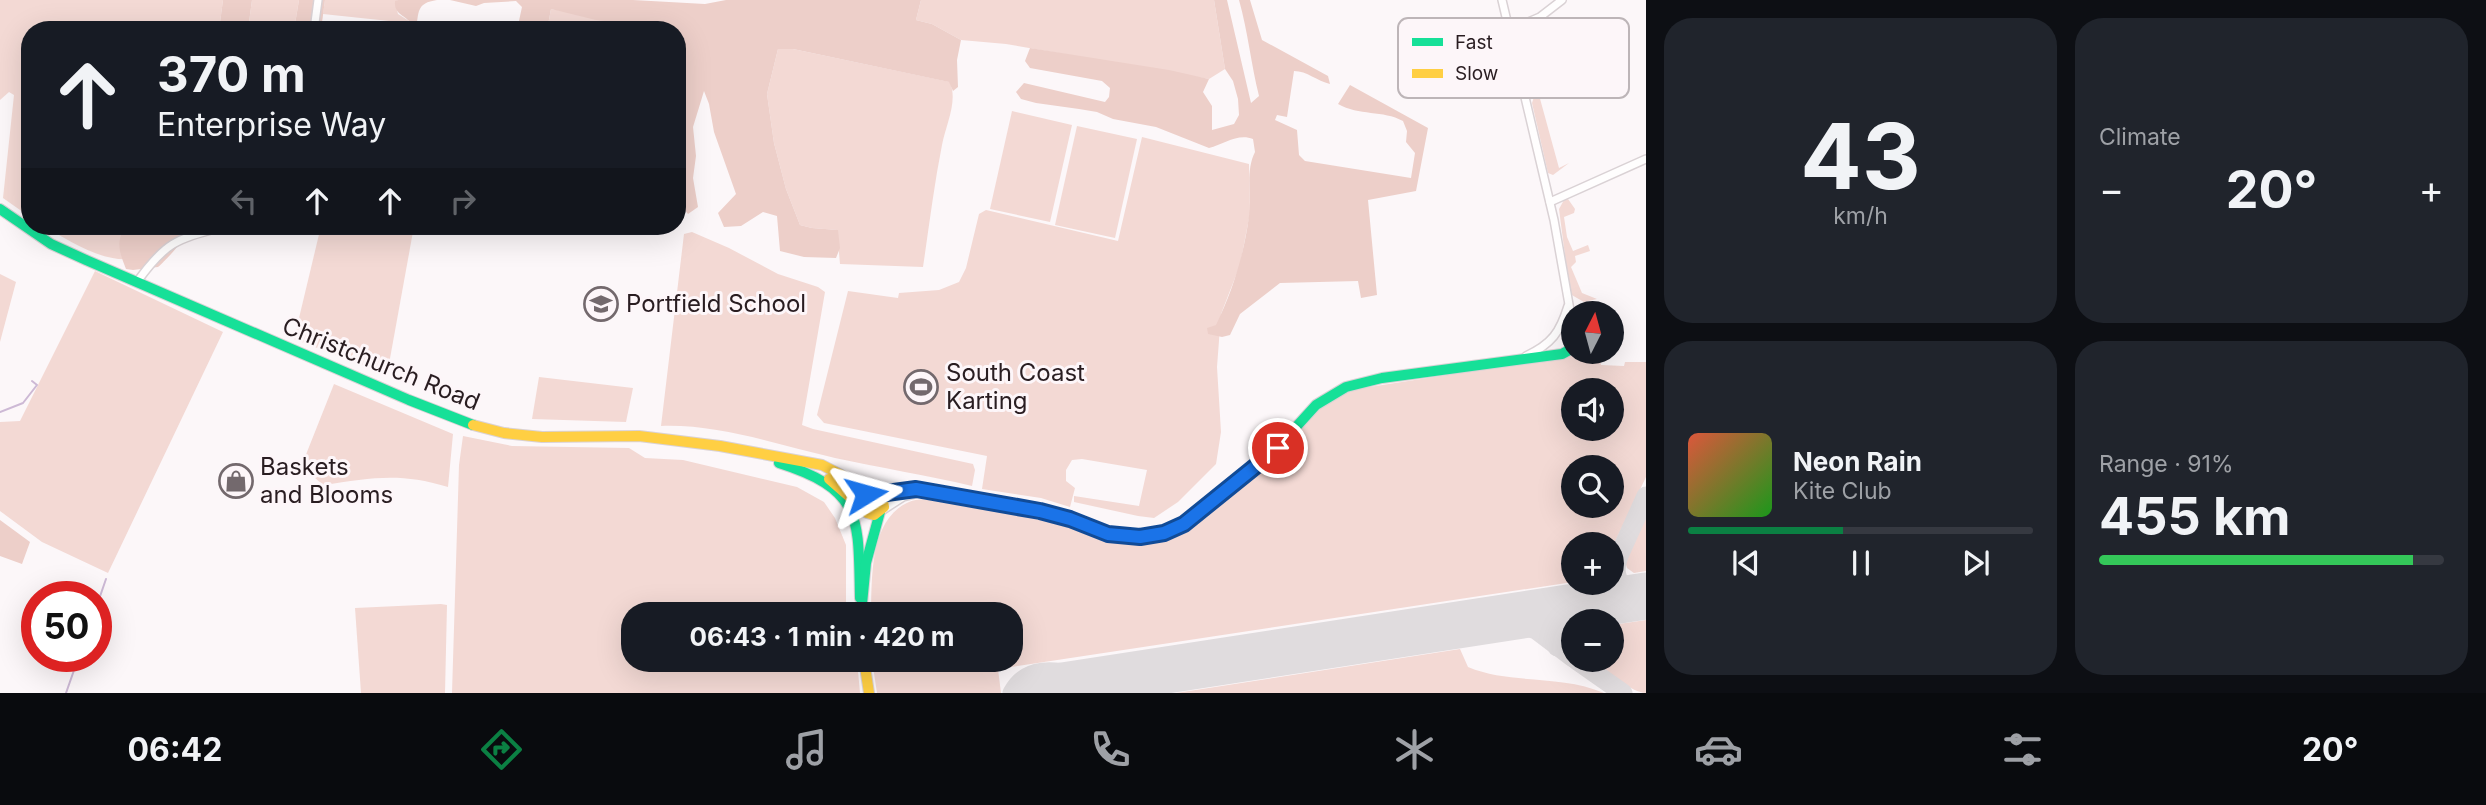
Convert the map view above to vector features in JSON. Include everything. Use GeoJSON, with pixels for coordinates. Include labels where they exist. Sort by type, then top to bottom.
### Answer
{"type":"FeatureCollection","features":[{"type":"Feature","properties":{"kind":"main road","name":"Christchurch Road"},"geometry":{"type":"LineString","coordinates":[[0,209],[21,223]]}},
{"type":"Feature","properties":{"kind":"main road","name":"Christchurch Road"},"geometry":{"type":"LineString","coordinates":[[39,235],[137,282],[419,405],[479,427],[542,438],[639,436],[681,440],[822,465],[876,493]]}},
{"type":"Feature","properties":{"kind":"main road"},"geometry":{"type":"LineString","coordinates":[[863,577],[863,497],[908,488],[1040,511],[1108,534],[1140,537],[1164,533],[1184,524],[1268,458],[1289,438],[1315,405],[1346,387],[1382,378],[1561,354]]}},
{"type":"Feature","properties":{"kind":"main road"},"geometry":{"type":"LineString","coordinates":[[758,454],[814,474],[846,502],[857,522],[860,602]]}},
{"type":"Feature","properties":{"kind":"main road","name":"Christchurch Road"},"geometry":{"type":"LineString","coordinates":[[774,457],[821,473],[840,486],[863,509]]}},
{"type":"Feature","properties":{"kind":"main road"},"geometry":{"type":"LineString","coordinates":[[860,598],[884,500],[876,493]]}},
{"type":"Feature","properties":{"kind":"main road"},"geometry":{"type":"LineString","coordinates":[[863,509],[870,515],[881,511]]}},
{"type":"Feature","properties":{"kind":"main road"},"geometry":{"type":"LineString","coordinates":[[866,672],[869,693]]}},
{"type":"Feature","properties":{"kind":"street"},"geometry":{"type":"LineString","coordinates":[[315,21],[318,0]]}},
{"type":"Feature","properties":{"kind":"street"},"geometry":{"type":"LineString","coordinates":[[1502,0],[1507,18]]}},
{"type":"Feature","properties":{"kind":"street"},"geometry":{"type":"LineString","coordinates":[[1538,18],[1562,0]]}},
{"type":"Feature","properties":{"kind":"street"},"geometry":{"type":"LineString","coordinates":[[1526,98],[1550,202],[1567,301]]}},
{"type":"Feature","properties":{"kind":"street"},"geometry":{"type":"LineString","coordinates":[[1550,202],[1646,159]]}},
{"type":"Feature","properties":{"kind":"street"},"geometry":{"type":"LineString","coordinates":[[137,282],[156,256],[169,244],[198,235]]}},
{"type":"Feature","properties":{"kind":"street"},"geometry":{"type":"LineString","coordinates":[[1561,325],[1556,341],[1561,347]]}},
{"type":"Feature","properties":{"kind":"street"},"geometry":{"type":"LineString","coordinates":[[1518,359],[1539,350],[1561,331]]}},
{"type":"Feature","properties":{"kind":"street"},"geometry":{"type":"LineString","coordinates":[[881,511],[903,498],[927,491]]}},
{"type":"Feature","properties":{"kind":"shaded area"},"geometry":{"type":"Polygon","coordinates":[[[0,0],[223,0],[220,21],[21,21],[21,211],[3,198],[14,95],[9,92],[0,100],[0,0]]]}},
{"type":"Feature","properties":{"kind":"shaded area"},"geometry":{"type":"Polygon","coordinates":[[[223,0],[252,0],[249,21],[220,21],[223,0]]]}},
{"type":"Feature","properties":{"kind":"shaded area"},"geometry":{"type":"Polygon","coordinates":[[[252,0],[299,0],[296,21],[249,21],[252,0]]]}},
{"type":"Feature","properties":{"kind":"shaded area"},"geometry":{"type":"Polygon","coordinates":[[[299,0],[325,0],[322,21],[296,21],[299,0]]]}},
{"type":"Feature","properties":{"kind":"shaded area"},"geometry":{"type":"Polygon","coordinates":[[[325,0],[398,0],[395,2],[398,14],[409,21],[389,21],[323,14],[325,0]]]}},
{"type":"Feature","properties":{"kind":"shaded area"},"geometry":{"type":"Polygon","coordinates":[[[437,0],[422,6],[417,21],[409,21],[399,13],[395,1],[437,0]]]}},
{"type":"Feature","properties":{"kind":"shaded area"},"geometry":{"type":"Polygon","coordinates":[[[450,0],[633,0],[705,4],[726,0],[921,0],[916,20],[932,24],[961,40],[957,60],[958,87],[953,91],[949,82],[793,49],[778,49],[767,94],[774,143],[786,189],[800,225],[838,230],[840,248],[836,258],[804,257],[780,251],[777,216],[763,212],[741,226],[724,227],[718,213],[736,194],[714,132],[704,91],[693,127],[696,156],[693,178],[698,207],[688,214],[686,211],[686,21],[604,21],[551,9],[549,21],[519,21],[522,7],[516,1],[476,6],[450,0]]]}},
{"type":"Feature","properties":{"kind":"shaded area"},"geometry":{"type":"Polygon","coordinates":[[[921,0],[1214,0],[1225,69],[1209,79],[1006,44],[961,40],[932,24],[916,20],[921,0]]]}},
{"type":"Feature","properties":{"kind":"shaded area"},"geometry":{"type":"Polygon","coordinates":[[[1214,0],[1227,0],[1251,103],[1259,96],[1239,0],[1250,0],[1262,40],[1328,76],[1330,84],[1294,71],[1287,117],[1277,115],[1275,120],[1297,130],[1299,155],[1305,161],[1411,178],[1415,153],[1406,142],[1407,131],[1403,121],[1338,104],[1350,85],[1428,128],[1416,191],[1368,200],[1377,295],[1361,298],[1358,281],[1280,283],[1240,314],[1230,335],[1222,337],[1208,334],[1207,328],[1216,325],[1228,299],[1241,258],[1250,208],[1249,175],[1255,152],[1253,139],[1236,138],[1209,148],[1156,127],[1113,119],[1097,112],[1036,103],[1021,99],[1016,92],[1024,83],[1105,102],[1109,97],[1110,88],[1102,81],[1030,68],[1025,61],[1030,48],[1209,79],[1203,92],[1212,106],[1212,130],[1234,124],[1239,115],[1238,99],[1233,81],[1225,69],[1214,0]]]}},
{"type":"Feature","properties":{"kind":"shaded area"},"geometry":{"type":"Polygon","coordinates":[[[551,9],[624,21],[549,21],[551,9]]]}},
{"type":"Feature","properties":{"kind":"shaded area"},"geometry":{"type":"Polygon","coordinates":[[[778,49],[793,49],[950,82],[952,105],[939,160],[923,267],[840,264],[837,230],[800,225],[786,189],[774,143],[767,94],[778,49]]]}},
{"type":"Feature","properties":{"kind":"shaded area"},"geometry":{"type":"Polygon","coordinates":[[[1534,98],[1540,98],[1559,168],[1569,163],[1553,175],[1548,173],[1532,103],[1534,98]]]}},
{"type":"Feature","properties":{"kind":"shaded area"},"geometry":{"type":"Polygon","coordinates":[[[1012,111],[1072,125],[1050,222],[990,209],[1012,111]]]}},
{"type":"Feature","properties":{"kind":"shaded area"},"geometry":{"type":"Polygon","coordinates":[[[1077,126],[1137,139],[1115,238],[1055,225],[1077,126]]]}},
{"type":"Feature","properties":{"kind":"shaded area"},"geometry":{"type":"Polygon","coordinates":[[[1142,137],[1249,164],[1250,213],[1240,265],[1221,314],[1217,367],[1221,432],[1216,464],[1178,502],[1154,518],[1074,502],[1074,496],[1139,506],[1147,470],[1082,459],[1072,460],[1066,470],[1066,481],[1075,488],[1070,507],[1041,498],[982,489],[987,456],[824,423],[817,415],[848,291],[898,298],[899,293],[939,290],[959,282],[966,268],[979,214],[986,210],[1118,241],[1142,137]]]}},
{"type":"Feature","properties":{"kind":"shaded area"},"geometry":{"type":"Polygon","coordinates":[[[1568,199],[1575,209],[1574,213],[1564,217],[1567,237],[1573,251],[1588,245],[1590,251],[1575,256],[1576,262],[1571,267],[1582,293],[1597,299],[1582,301],[1570,294],[1559,209],[1564,200],[1568,199]]]}},
{"type":"Feature","properties":{"kind":"shaded area"},"geometry":{"type":"Polygon","coordinates":[[[692,232],[778,274],[818,287],[825,292],[802,425],[973,464],[975,470],[972,486],[835,458],[749,436],[705,428],[661,426],[686,234],[692,232]]]}},
{"type":"Feature","properties":{"kind":"shaded area"},"geometry":{"type":"Polygon","coordinates":[[[60,235],[182,235],[133,259],[106,257],[60,235]]]}},
{"type":"Feature","properties":{"kind":"shaded area"},"geometry":{"type":"Polygon","coordinates":[[[185,235],[158,267],[133,270],[126,269],[120,252],[120,237],[185,235]]]}},
{"type":"Feature","properties":{"kind":"shaded area"},"geometry":{"type":"Polygon","coordinates":[[[319,235],[412,235],[387,375],[294,339],[319,235]]]}},
{"type":"Feature","properties":{"kind":"shaded area"},"geometry":{"type":"Polygon","coordinates":[[[95,271],[223,332],[108,573],[42,542],[0,511],[0,422],[20,421],[95,271]]]}},
{"type":"Feature","properties":{"kind":"shaded area"},"geometry":{"type":"Polygon","coordinates":[[[0,274],[16,282],[0,342],[0,274]]]}},
{"type":"Feature","properties":{"kind":"shaded area"},"geometry":{"type":"Polygon","coordinates":[[[1561,357],[1561,364],[1624,366],[1625,362],[1646,362],[1646,477],[1620,532],[1561,532],[1561,584],[1023,665],[1023,602],[872,602],[875,551],[880,536],[886,522],[896,510],[909,502],[935,500],[1063,525],[1065,523],[1123,541],[1146,541],[1174,534],[1224,500],[1283,452],[1314,412],[1350,390],[1561,357]]]}},
{"type":"Feature","properties":{"kind":"shaded area"},"geometry":{"type":"Polygon","coordinates":[[[539,377],[633,388],[626,422],[532,419],[539,377]]]}},
{"type":"Feature","properties":{"kind":"shaded area"},"geometry":{"type":"Polygon","coordinates":[[[334,384],[453,434],[448,487],[400,478],[323,485],[314,477],[305,457],[334,384]]]}},
{"type":"Feature","properties":{"kind":"shaded area"},"geometry":{"type":"Polygon","coordinates":[[[463,436],[512,446],[629,448],[645,458],[683,460],[797,487],[824,502],[835,518],[846,545],[846,602],[621,602],[621,672],[858,672],[860,693],[452,693],[459,465],[463,436]]]}},
{"type":"Feature","properties":{"kind":"shaded area"},"geometry":{"type":"Polygon","coordinates":[[[1646,518],[1646,571],[1634,573],[1627,568],[1625,561],[1646,518]]]}},
{"type":"Feature","properties":{"kind":"shaded area"},"geometry":{"type":"Polygon","coordinates":[[[0,520],[30,542],[22,564],[0,556],[0,520]]]}},
{"type":"Feature","properties":{"kind":"shaded area"},"geometry":{"type":"Polygon","coordinates":[[[447,605],[445,693],[361,693],[355,608],[447,605]]]}},
{"type":"Feature","properties":{"kind":"shaded area"},"geometry":{"type":"Polygon","coordinates":[[[1646,620],[1646,693],[1619,681],[1608,672],[1624,672],[1624,623],[1646,620]]]}},
{"type":"Feature","properties":{"kind":"shaded area"},"geometry":{"type":"Polygon","coordinates":[[[1460,649],[1468,667],[1484,673],[1571,683],[1604,693],[1176,693],[1460,649]]]}},
{"type":"Feature","properties":{"kind":"shaded area"},"geometry":{"type":"Polygon","coordinates":[[[874,672],[998,672],[1001,693],[877,693],[874,672]]]}},
{"type":"Feature","properties":{"kind":"waterway"},"geometry":{"type":"LineString","coordinates":[[0,412],[23,403],[37,385],[32,381]]}},
{"type":"Feature","properties":{"kind":"waterway"},"geometry":{"type":"LineString","coordinates":[[66,693],[73,672]]}},
{"type":"Feature","properties":{"kind":"taxiway"},"geometry":{"type":"LineString","coordinates":[[1624,545],[1646,496]]}},
{"type":"Feature","properties":{"kind":"taxiway"},"geometry":{"type":"LineString","coordinates":[[1624,587],[1638,595],[1646,596]]}},
{"type":"Feature","properties":{"kind":"taxiway"},"geometry":{"type":"LineString","coordinates":[[1568,607],[1597,595]]}},
{"type":"Feature","properties":{"kind":"taxiway"},"geometry":{"type":"LineString","coordinates":[[1557,647],[1554,626],[1562,617],[1581,606]]}},
{"type":"Feature","properties":{"kind":"taxiway"},"geometry":{"type":"LineString","coordinates":[[1502,618],[1536,630],[1561,649]]}},
{"type":"Feature","properties":{"kind":"taxiway"},"geometry":{"type":"LineString","coordinates":[[1012,693],[1020,682],[1042,672],[1106,680]]}},
{"type":"Feature","properties":{"kind":"taxiway"},"geometry":{"type":"LineString","coordinates":[[1593,672],[1623,693]]}},
{"type":"Feature","properties":{"kind":"runway"},"geometry":{"type":"LineString","coordinates":[[1037,690],[1646,596]]}},
{"type":"Feature","properties":{"kind":"traffic: fast"},"geometry":{"type":"LineString","coordinates":[[0,209],[21,223]]}},
{"type":"Feature","properties":{"kind":"traffic: fast"},"geometry":{"type":"LineString","coordinates":[[38,235],[86,260],[409,400],[473,425]]}},
{"type":"Feature","properties":{"kind":"traffic: fast"},"geometry":{"type":"LineString","coordinates":[[879,494],[916,489],[1040,511],[1126,537],[1153,536],[1184,524],[1268,458],[1316,405],[1346,387],[1382,378],[1561,354]]}},
{"type":"Feature","properties":{"kind":"traffic: fast"},"geometry":{"type":"LineString","coordinates":[[779,463],[827,484],[851,511],[858,547],[860,598]]}},
{"type":"Feature","properties":{"kind":"traffic: fast"},"geometry":{"type":"LineString","coordinates":[[862,602],[866,563],[880,512]]}},
{"type":"Feature","properties":{"kind":"traffic: slow"},"geometry":{"type":"LineString","coordinates":[[473,425],[504,433],[542,437],[639,436],[720,446],[822,465],[882,496],[884,507],[874,515],[867,513],[861,504],[863,497],[872,492]]}},
{"type":"Feature","properties":{"kind":"traffic: slow"},"geometry":{"type":"LineString","coordinates":[[829,479],[862,508]]}},
{"type":"Feature","properties":{"kind":"traffic: slow"},"geometry":{"type":"LineString","coordinates":[[866,672],[869,693]]}},
{"type":"Feature","properties":{"kind":"place","name":"Portfield School"},"geometry":{"type":"Point","coordinates":[601,304]}},
{"type":"Feature","properties":{"kind":"place","name":"South Coast Karting"},"geometry":{"type":"Point","coordinates":[921,387]}},
{"type":"Feature","properties":{"kind":"place","name":"Baskets and Blooms"},"geometry":{"type":"Point","coordinates":[236,481]}},
{"type":"Feature","properties":{"kind":"route"},"geometry":{"type":"LineString","coordinates":[[866,494],[916,489],[1040,511],[1108,534],[1126,537],[1153,536],[1184,524],[1278,448]]}}]}
